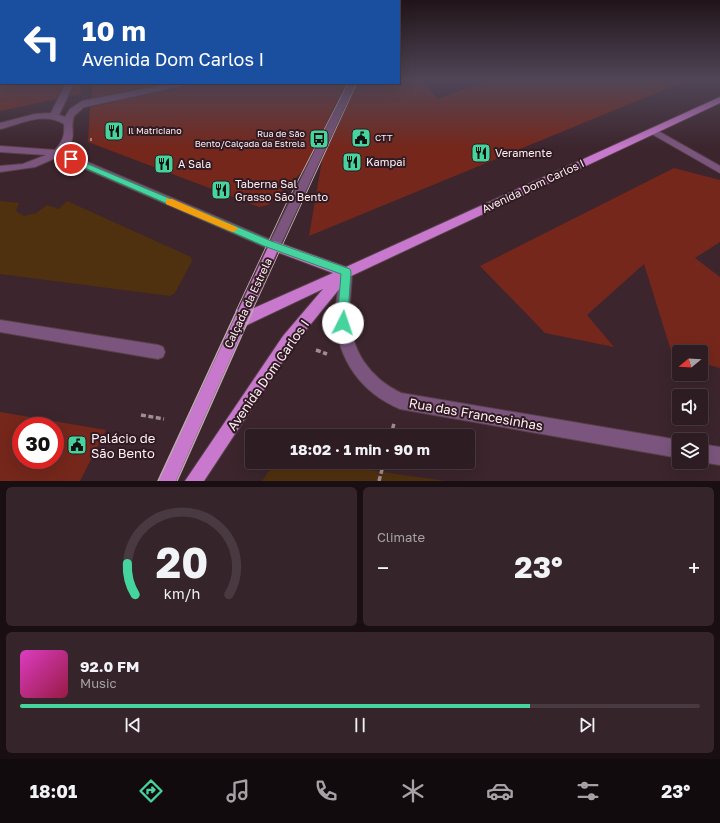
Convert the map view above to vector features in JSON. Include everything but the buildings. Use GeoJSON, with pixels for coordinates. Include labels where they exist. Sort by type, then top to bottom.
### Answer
{"type":"FeatureCollection","features":[{"type":"Feature","properties":{"kind":"main road","name":"Avenida Dom Carlos I"},"geometry":{"type":"LineString","coordinates":[[239,322],[715,102]]}},
{"type":"Feature","properties":{"kind":"main road"},"geometry":{"type":"LineString","coordinates":[[274,246],[346,272]]}},
{"type":"Feature","properties":{"kind":"main road","name":"Calçada da Estrela"},"geometry":{"type":"LineString","coordinates":[[167,481],[274,246]]}},
{"type":"Feature","properties":{"kind":"main road","name":"Avenida Dom Carlos I"},"geometry":{"type":"LineString","coordinates":[[194,481],[288,341],[346,272]]}},
{"type":"Feature","properties":{"kind":"street"},"geometry":{"type":"LineString","coordinates":[[54,115],[60,102]]}},
{"type":"Feature","properties":{"kind":"street"},"geometry":{"type":"LineString","coordinates":[[0,169],[12,170],[26,167],[57,153],[68,143],[70,134],[68,116],[72,111],[84,104],[92,102]]}},
{"type":"Feature","properties":{"kind":"street","name":"Calçada da Estrela"},"geometry":{"type":"LineString","coordinates":[[274,246],[343,102]]}},
{"type":"Feature","properties":{"kind":"street"},"geometry":{"type":"LineString","coordinates":[[0,126],[36,117],[54,115],[68,123]]}},
{"type":"Feature","properties":{"kind":"street"},"geometry":{"type":"LineString","coordinates":[[653,131],[720,170]]}},
{"type":"Feature","properties":{"kind":"street"},"geometry":{"type":"LineString","coordinates":[[0,149],[57,153],[274,246]]}},
{"type":"Feature","properties":{"kind":"street","name":"Rua das Francesinhas"},"geometry":{"type":"LineString","coordinates":[[346,272],[343,323],[346,340],[352,357],[359,368],[376,387],[400,402],[672,448]]}},
{"type":"Feature","properties":{"kind":"street"},"geometry":{"type":"LineString","coordinates":[[0,326],[158,352]]}},
{"type":"Feature","properties":{"kind":"street"},"geometry":{"type":"LineString","coordinates":[[708,453],[720,456]]}},
{"type":"Feature","properties":{"kind":"path"},"geometry":{"type":"LineString","coordinates":[[141,415],[164,419]]}},
{"type":"Feature","properties":{"kind":"path"},"geometry":{"type":"LineString","coordinates":[[379,481],[382,469]]}},
{"type":"Feature","properties":{"kind":"shaded area"},"geometry":{"type":"Polygon","coordinates":[[[0,201],[19,203],[16,211],[24,216],[36,213],[47,205],[59,209],[67,201],[191,257],[192,261],[175,293],[170,296],[0,274],[0,201]]]}},
{"type":"Feature","properties":{"kind":"shaded area"},"geometry":{"type":"Polygon","coordinates":[[[273,469],[362,469],[445,481],[262,481],[268,472],[273,469]]]}},
{"type":"Feature","properties":{"kind":"tram line"},"geometry":{"type":"LineString","coordinates":[[236,311],[286,204],[338,102]]}},
{"type":"Feature","properties":{"kind":"tram line"},"geometry":{"type":"LineString","coordinates":[[252,311],[348,102]]}},
{"type":"Feature","properties":{"kind":"tram line"},"geometry":{"type":"LineString","coordinates":[[158,481],[237,310]]}},
{"type":"Feature","properties":{"kind":"tram line"},"geometry":{"type":"LineString","coordinates":[[177,481],[253,310]]}},
{"type":"Feature","properties":{"kind":"slow traffic"},"geometry":{"type":"LineString","coordinates":[[169,201],[233,229]]}},
{"type":"Feature","properties":{"kind":"place","name":"Il Matriciano"},"geometry":{"type":"Point","coordinates":[114,131]}},
{"type":"Feature","properties":{"kind":"place","name":"CTT"},"geometry":{"type":"Point","coordinates":[361,138]}},
{"type":"Feature","properties":{"kind":"place","name":"Rua de São Bento/Calçada da Estrela"},"geometry":{"type":"Point","coordinates":[319,139]}},
{"type":"Feature","properties":{"kind":"place","name":"Veramente"},"geometry":{"type":"Point","coordinates":[481,153]}},
{"type":"Feature","properties":{"kind":"place","name":"Kampai"},"geometry":{"type":"Point","coordinates":[352,162]}},
{"type":"Feature","properties":{"kind":"place","name":"A Sala"},"geometry":{"type":"Point","coordinates":[164,164]}},
{"type":"Feature","properties":{"kind":"place","name":"Taberna Sal Grasso São Bento"},"geometry":{"type":"Point","coordinates":[221,190]}},
{"type":"Feature","properties":{"kind":"place","name":"Palácio de São Bento"},"geometry":{"type":"Point","coordinates":[77,445]}},
{"type":"Feature","properties":{"kind":"route"},"geometry":{"type":"LineString","coordinates":[[71,159],[267,244],[346,272],[343,323]]}}]}
